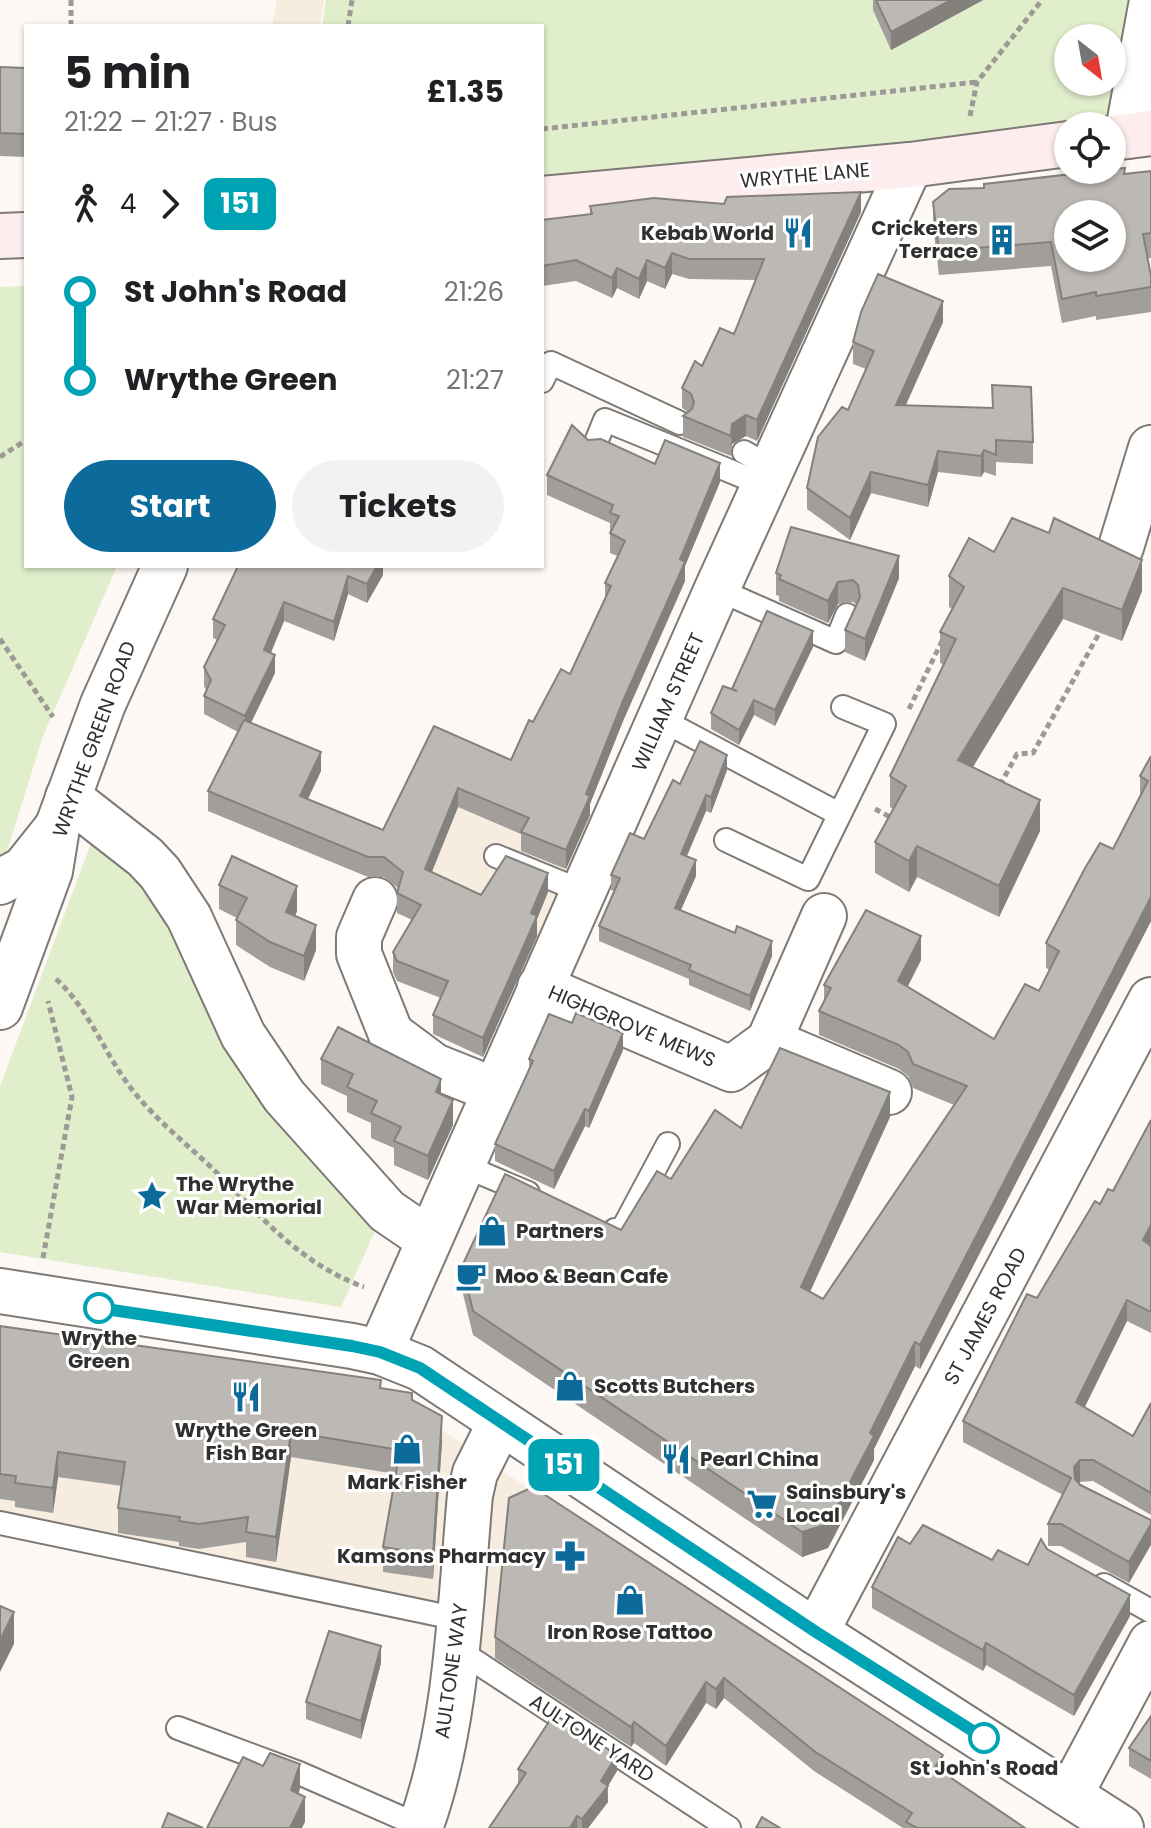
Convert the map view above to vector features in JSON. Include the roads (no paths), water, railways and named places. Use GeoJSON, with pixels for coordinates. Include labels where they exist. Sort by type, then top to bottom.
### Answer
{"type":"FeatureCollection","features":[{"type":"Feature","properties":{"kind":"main road","name":"WRYTHE LANE"},"geometry":{"type":"LineString","coordinates":[[544,199],[962,160],[1054,146]]}},
{"type":"Feature","properties":{"kind":"main road"},"geometry":{"type":"LineString","coordinates":[[0,236],[24,235]]}},
{"type":"Feature","properties":{"kind":"street"},"geometry":{"type":"LineString","coordinates":[[1130,136],[1151,6]]}},
{"type":"Feature","properties":{"kind":"street","name":"WILLIAM STREET"},"geometry":{"type":"LineString","coordinates":[[428,1239],[717,589],[760,469],[910,165]]}},
{"type":"Feature","properties":{"kind":"street"},"geometry":{"type":"LineString","coordinates":[[1121,547],[1151,448]]}},
{"type":"Feature","properties":{"kind":"street","name":"WRYTHE GREEN ROAD"},"geometry":{"type":"LineString","coordinates":[[0,1007],[50,871],[62,813],[124,652],[164,568]]}},
{"type":"Feature","properties":{"kind":"street"},"geometry":{"type":"LineString","coordinates":[[0,882],[24,869],[62,813],[145,857],[160,873],[189,917],[243,1035],[284,1096],[387,1211],[428,1239],[380,1352]]}},
{"type":"Feature","properties":{"kind":"street"},"geometry":{"type":"LineString","coordinates":[[375,900],[359,937],[359,954],[391,1034],[434,1066],[494,1090]]}},
{"type":"Feature","properties":{"kind":"street","name":"HIGHGROVE MEWS"},"geometry":{"type":"LineString","coordinates":[[540,987],[731,1069],[769,1041],[824,916]]}},
{"type":"Feature","properties":{"kind":"street","name":"ST JAMES ROAD"},"geometry":{"type":"LineString","coordinates":[[816,1632],[1151,1000]]}},
{"type":"Feature","properties":{"kind":"street"},"geometry":{"type":"LineString","coordinates":[[769,1041],[889,1092]]}},
{"type":"Feature","properties":{"kind":"street"},"geometry":{"type":"LineString","coordinates":[[18,1295],[380,1352],[420,1368],[816,1632],[1071,1793],[1121,1828]]}},
{"type":"Feature","properties":{"kind":"street","name":"AULTONE WAY"},"geometry":{"type":"LineString","coordinates":[[420,1827],[438,1766],[457,1634],[470,1495],[475,1473],[500,1423]]}},
{"type":"Feature","properties":{"kind":"street"},"geometry":{"type":"LineString","coordinates":[[1071,1793],[1151,1643]]}},
{"type":"Feature","properties":{"kind":"lane"},"geometry":{"type":"LineString","coordinates":[[544,377],[551,363],[680,423]]}},
{"type":"Feature","properties":{"kind":"lane"},"geometry":{"type":"LineString","coordinates":[[594,447],[605,420],[760,469]]}},
{"type":"Feature","properties":{"kind":"lane"},"geometry":{"type":"LineString","coordinates":[[717,589],[836,642],[847,615]]}},
{"type":"Feature","properties":{"kind":"lane"},"geometry":{"type":"LineString","coordinates":[[726,840],[808,879],[884,724],[843,707]]}},
{"type":"Feature","properties":{"kind":"lane"},"geometry":{"type":"LineString","coordinates":[[660,719],[839,814]]}},
{"type":"Feature","properties":{"kind":"lane"},"geometry":{"type":"LineString","coordinates":[[496,856],[584,892]]}},
{"type":"Feature","properties":{"kind":"lane"},"geometry":{"type":"LineString","coordinates":[[595,1221],[621,1232],[668,1144]]}},
{"type":"Feature","properties":{"kind":"lane"},"geometry":{"type":"LineString","coordinates":[[462,1165],[555,1204]]}},
{"type":"Feature","properties":{"kind":"lane"},"geometry":{"type":"LineString","coordinates":[[0,1523],[457,1634]]}},
{"type":"Feature","properties":{"kind":"lane"},"geometry":{"type":"LineString","coordinates":[[1081,1573],[1151,1611]]}},
{"type":"Feature","properties":{"kind":"lane","name":"AULTONE YARD"},"geometry":{"type":"LineString","coordinates":[[457,1634],[729,1828]]}},
{"type":"Feature","properties":{"kind":"lane"},"geometry":{"type":"LineString","coordinates":[[178,1728],[299,1773],[420,1827]]}},
{"type":"Feature","properties":{"kind":"place","name":"Kebab World"},"geometry":{"type":"Point","coordinates":[798,233]}},
{"type":"Feature","properties":{"kind":"place","name":"Cricketers Terrace"},"geometry":{"type":"Point","coordinates":[1002,240]}},
{"type":"Feature","properties":{"kind":"place","name":"The Wrythe War Memorial"},"geometry":{"type":"Point","coordinates":[152,1196]}},
{"type":"Feature","properties":{"kind":"place","name":"Partners"},"geometry":{"type":"Point","coordinates":[492,1231]}},
{"type":"Feature","properties":{"kind":"place","name":"Moo & Bean Cafe"},"geometry":{"type":"Point","coordinates":[471,1276]}},
{"type":"Feature","properties":{"kind":"place","name":"Wrythe Green"},"geometry":{"type":"Point","coordinates":[99,1308]}},
{"type":"Feature","properties":{"kind":"place","name":"Scotts Butchers"},"geometry":{"type":"Point","coordinates":[570,1386]}},
{"type":"Feature","properties":{"kind":"place","name":"Wrythe Green Fish Bar"},"geometry":{"type":"Point","coordinates":[246,1397]}},
{"type":"Feature","properties":{"kind":"place","name":"Mark Fisher"},"geometry":{"type":"Point","coordinates":[407,1449]}},
{"type":"Feature","properties":{"kind":"place","name":"Pearl China"},"geometry":{"type":"Point","coordinates":[676,1459]}},
{"type":"Feature","properties":{"kind":"place","name":"Sainsbury's Local"},"geometry":{"type":"Point","coordinates":[762,1504]}},
{"type":"Feature","properties":{"kind":"place","name":"Kamsons Pharmacy"},"geometry":{"type":"Point","coordinates":[570,1556]}},
{"type":"Feature","properties":{"kind":"place","name":"Iron Rose Tattoo"},"geometry":{"type":"Point","coordinates":[630,1600]}},
{"type":"Feature","properties":{"kind":"place","name":"St John's Road"},"geometry":{"type":"Point","coordinates":[984,1738]}}]}
